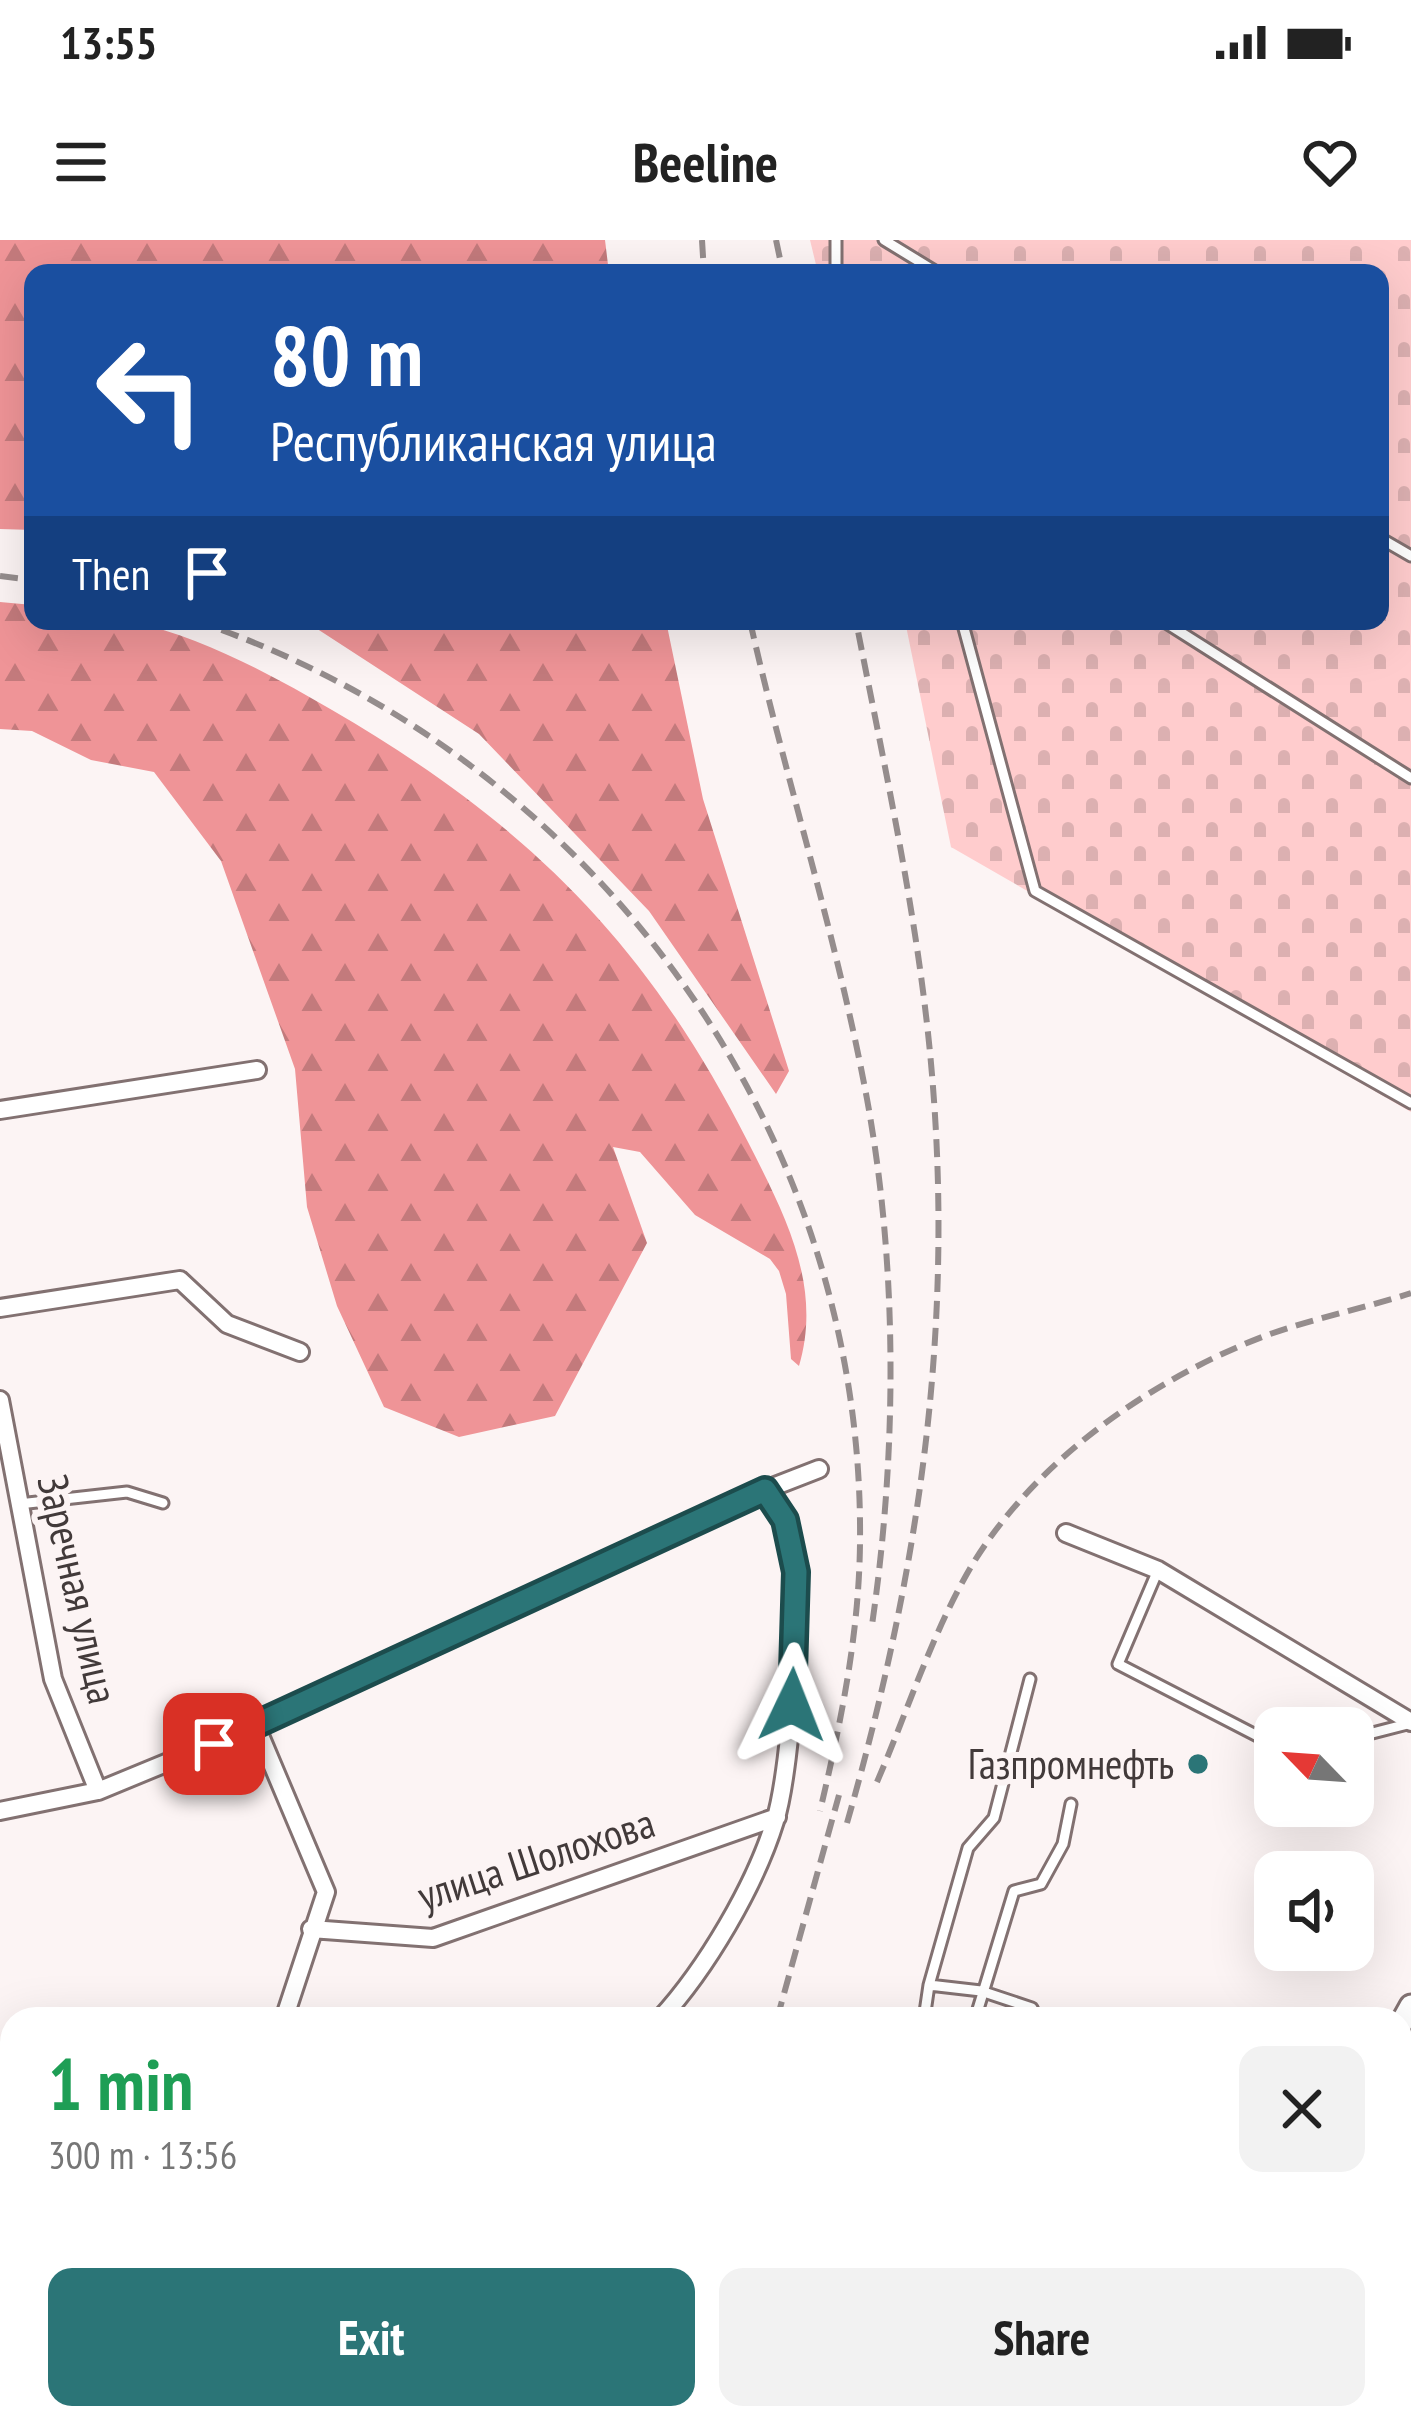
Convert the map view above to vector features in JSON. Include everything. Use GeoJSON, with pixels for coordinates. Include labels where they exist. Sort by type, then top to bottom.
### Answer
{"type":"FeatureCollection","features":[{"type":"Feature","properties":{"kind":"street"},"geometry":{"type":"LineString","coordinates":[[0,1110],[257,1070]]}},
{"type":"Feature","properties":{"kind":"street"},"geometry":{"type":"LineString","coordinates":[[0,1308],[180,1280],[227,1324],[300,1352]]}},
{"type":"Feature","properties":{"kind":"street","name":"Заречная улица"},"geometry":{"type":"LineString","coordinates":[[0,1400],[53,1679],[98,1791]]}},
{"type":"Feature","properties":{"kind":"street"},"geometry":{"type":"LineString","coordinates":[[0,1811],[98,1791],[256,1726],[819,1469]]}},
{"type":"Feature","properties":{"kind":"street"},"geometry":{"type":"LineString","coordinates":[[668,2007],[735,1908],[777,1817],[792,1705],[796,1572],[785,1520],[765,1490]]}},
{"type":"Feature","properties":{"kind":"street"},"geometry":{"type":"LineString","coordinates":[[1066,1533],[1158,1570],[1411,1723]]}},
{"type":"Feature","properties":{"kind":"street"},"geometry":{"type":"LineString","coordinates":[[256,1726],[326,1892],[288,2007]]}},
{"type":"Feature","properties":{"kind":"street","name":"улица Шолохова"},"geometry":{"type":"LineString","coordinates":[[311,1929],[433,1938],[777,1817]]}},
{"type":"Feature","properties":{"kind":"lane"},"geometry":{"type":"LineString","coordinates":[[884,240],[923,264]]}},
{"type":"Feature","properties":{"kind":"lane"},"geometry":{"type":"LineString","coordinates":[[964,630],[1035,891],[1411,1103]]}},
{"type":"Feature","properties":{"kind":"lane"},"geometry":{"type":"LineString","coordinates":[[1177,630],[1411,778]]}},
{"type":"Feature","properties":{"kind":"lane"},"geometry":{"type":"LineString","coordinates":[[19,1504],[128,1492],[163,1503]]}},
{"type":"Feature","properties":{"kind":"lane"},"geometry":{"type":"LineString","coordinates":[[1158,1570],[1118,1664],[1254,1734]]}},
{"type":"Feature","properties":{"kind":"lane"},"geometry":{"type":"LineString","coordinates":[[925,2007],[968,1848],[994,1818],[1030,1679]]}},
{"type":"Feature","properties":{"kind":"lane"},"geometry":{"type":"LineString","coordinates":[[1374,1733],[1411,1723]]}},
{"type":"Feature","properties":{"kind":"lane"},"geometry":{"type":"LineString","coordinates":[[978,2007],[1014,1891],[1041,1884],[1063,1844],[1071,1804]]}},
{"type":"Feature","properties":{"kind":"lane"},"geometry":{"type":"LineString","coordinates":[[928,1985],[981,1991],[1029,2007]]}},
{"type":"Feature","properties":{"kind":"green space"},"geometry":{"type":"Polygon","coordinates":[[[0,240],[605,240],[608,264],[24,264],[24,530],[0,529],[0,240]]]}},
{"type":"Feature","properties":{"kind":"green space"},"geometry":{"type":"Polygon","coordinates":[[[810,240],[1411,240],[1411,1112],[951,847],[907,630],[1389,630],[1389,264],[816,264],[810,240]]]}},
{"type":"Feature","properties":{"kind":"green space"},"geometry":{"type":"Polygon","coordinates":[[[0,602],[24,604],[24,630],[162,630],[210,647],[332,710],[464,797],[522,843],[623,947],[709,1070],[748,1142],[786,1223],[803,1278],[805,1336],[799,1366],[791,1359],[786,1294],[770,1259],[695,1215],[640,1152],[613,1147],[647,1243],[555,1416],[459,1437],[384,1407],[337,1306],[307,1207],[295,1069],[221,861],[154,772],[91,760],[32,731],[0,729],[0,602]]]}},
{"type":"Feature","properties":{"kind":"green space"},"geometry":{"type":"Polygon","coordinates":[[[319,630],[668,630],[703,799],[789,1071],[776,1094],[649,911],[479,734],[319,630]]]}},
{"type":"Feature","properties":{"kind":"railway"},"geometry":{"type":"LineString","coordinates":[[702,240],[703,264]]}},
{"type":"Feature","properties":{"kind":"railway"},"geometry":{"type":"LineString","coordinates":[[776,240],[781,264]]}},
{"type":"Feature","properties":{"kind":"railway"},"geometry":{"type":"LineString","coordinates":[[0,576],[24,579]]}},
{"type":"Feature","properties":{"kind":"railway"},"geometry":{"type":"LineString","coordinates":[[217,630],[337,681],[466,762],[580,861],[677,975],[755,1103],[813,1242],[849,1389],[859,1577],[848,1678],[820,1811]]}},
{"type":"Feature","properties":{"kind":"railway"},"geometry":{"type":"LineString","coordinates":[[752,630],[841,978],[877,1163],[889,1295],[890,1428],[872,1625]]}},
{"type":"Feature","properties":{"kind":"railway"},"geometry":{"type":"LineString","coordinates":[[847,1823],[872,1732],[910,1550],[924,1459],[938,1275],[933,1087],[920,970],[858,630]]}},
{"type":"Feature","properties":{"kind":"railway"},"geometry":{"type":"LineString","coordinates":[[877,1782],[933,1645],[972,1565],[1028,1491],[1062,1458],[1137,1401],[1220,1355],[1280,1331],[1411,1293]]}},
{"type":"Feature","properties":{"kind":"railway"},"geometry":{"type":"LineString","coordinates":[[780,2007],[839,1795]]}},
{"type":"Feature","properties":{"kind":"place","name":"Газпромнефть"},"geometry":{"type":"Point","coordinates":[1198,1764]}},
{"type":"Feature","properties":{"kind":"route"},"geometry":{"type":"LineString","coordinates":[[214,1744],[765,1490],[785,1520],[796,1572],[792,1705]]}}]}
